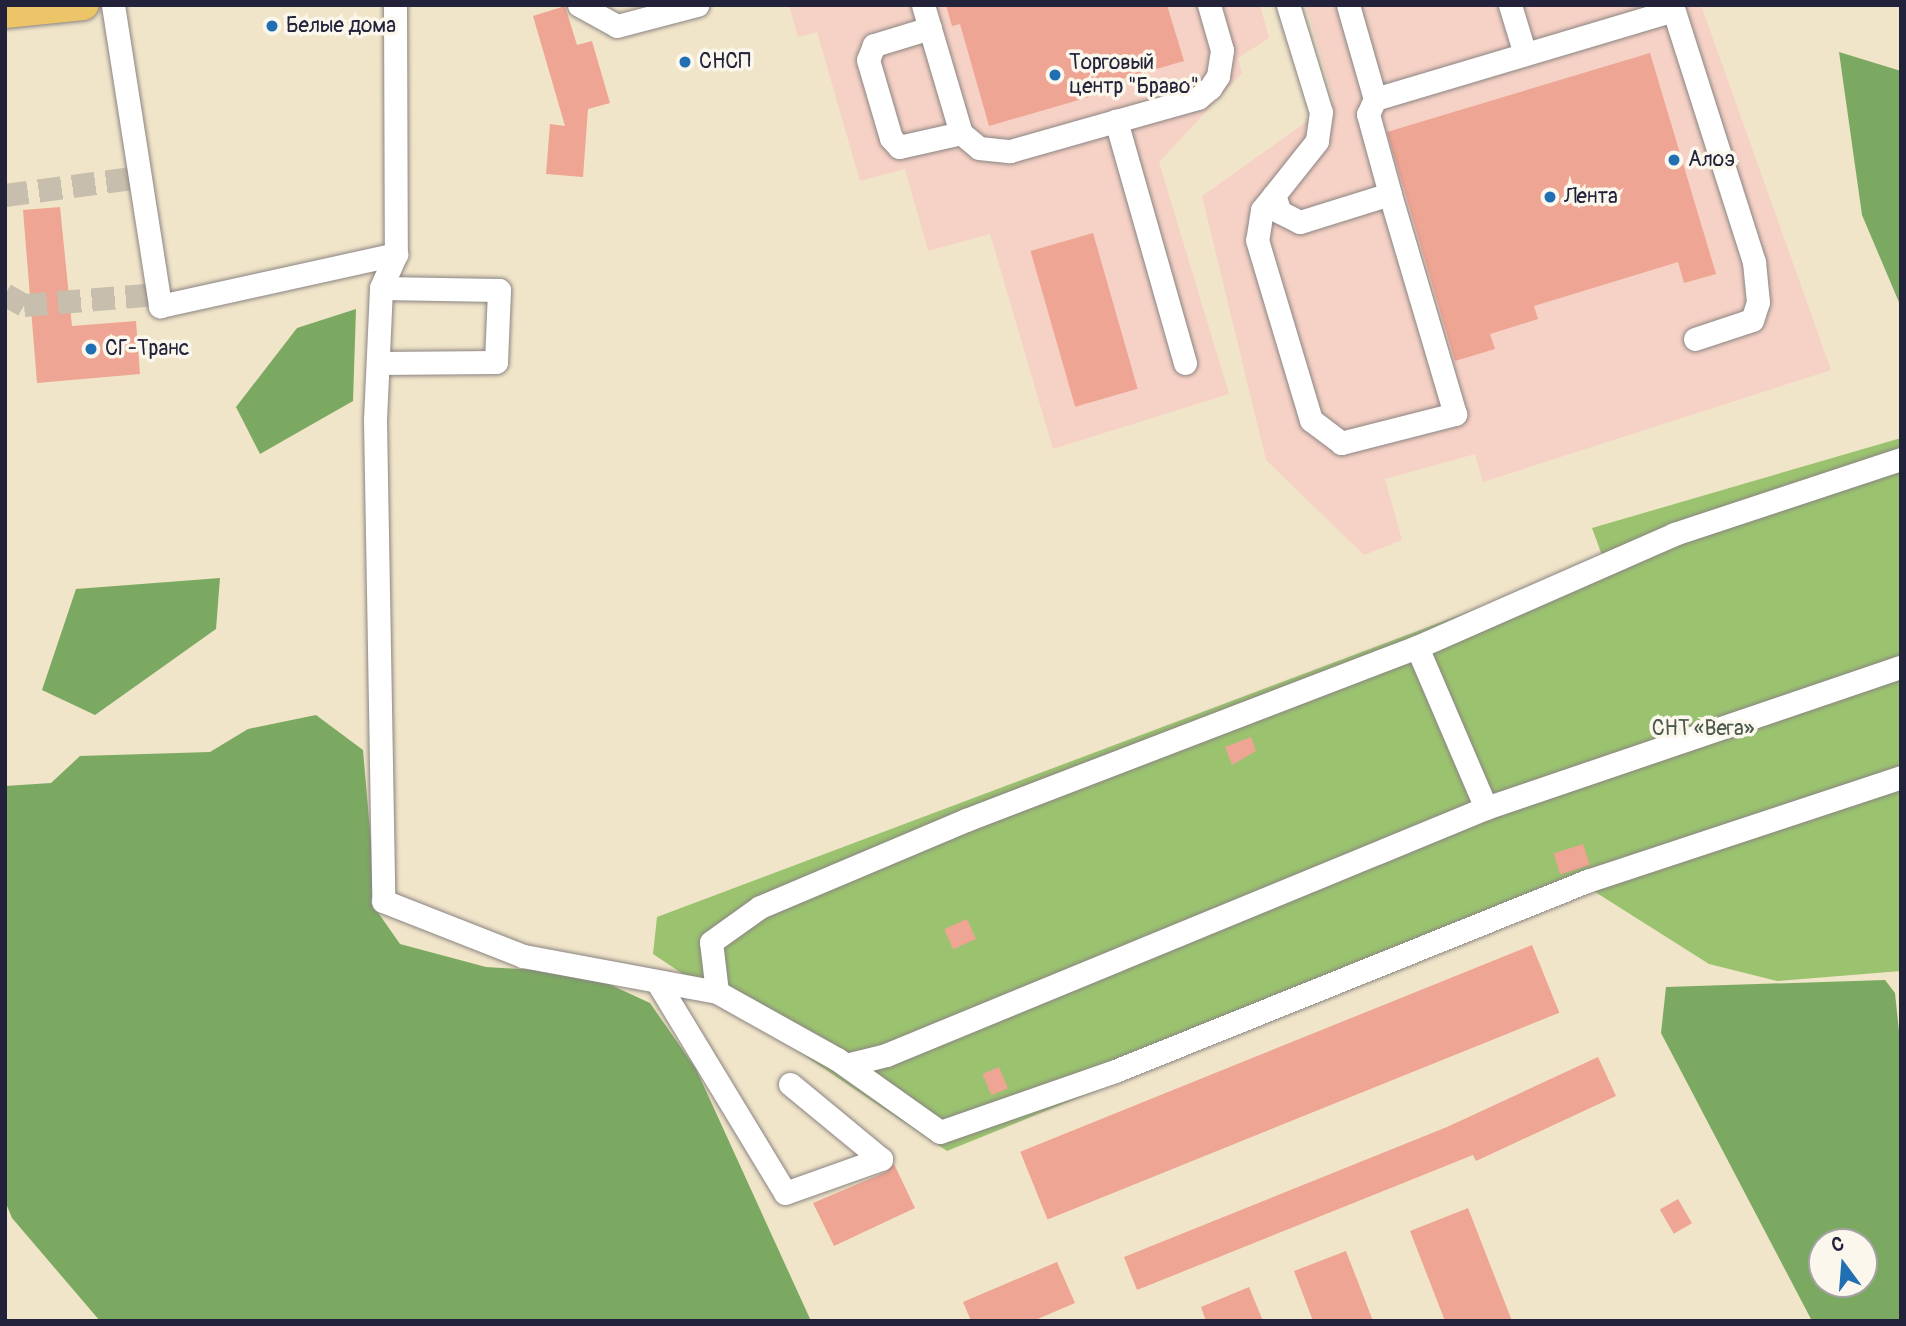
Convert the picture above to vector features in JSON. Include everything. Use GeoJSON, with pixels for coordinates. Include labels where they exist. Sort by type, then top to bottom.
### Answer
{"type":"FeatureCollection","features":[{"type":"Feature","properties":{"kind":"main road"},"geometry":{"type":"LineString","coordinates":[[5,13],[84,5]]}},
{"type":"Feature","properties":{"kind":"street"},"geometry":{"type":"LineString","coordinates":[[113,5],[160,306],[396,254]]}},
{"type":"Feature","properties":{"kind":"street"},"geometry":{"type":"LineString","coordinates":[[395,5],[396,254],[381,288],[380,363],[374,421],[383,901],[523,956],[717,992],[846,1065],[940,1132],[1115,1070],[1587,881],[1901,777]]}},
{"type":"Feature","properties":{"kind":"street"},"geometry":{"type":"LineString","coordinates":[[579,5],[617,26],[697,5]]}},
{"type":"Feature","properties":{"kind":"street"},"geometry":{"type":"LineString","coordinates":[[923,5],[961,133],[979,148],[1010,151],[1198,98],[1210,88],[1218,76],[1222,50],[1209,5]]}},
{"type":"Feature","properties":{"kind":"street"},"geometry":{"type":"LineString","coordinates":[[1288,5],[1321,113],[1317,141],[1262,210],[1257,240],[1311,420],[1341,443],[1455,414],[1368,114],[1375,99],[1348,5]]}},
{"type":"Feature","properties":{"kind":"street"},"geometry":{"type":"LineString","coordinates":[[1510,5],[1525,54]]}},
{"type":"Feature","properties":{"kind":"street"},"geometry":{"type":"LineString","coordinates":[[1375,99],[1672,8],[1754,262],[1758,302],[1752,320],[1695,339]]}},
{"type":"Feature","properties":{"kind":"street"},"geometry":{"type":"LineString","coordinates":[[930,28],[870,48],[868,60],[887,125],[894,144],[905,148],[961,133]]}},
{"type":"Feature","properties":{"kind":"street"},"geometry":{"type":"LineString","coordinates":[[1116,121],[1185,363]]}},
{"type":"Feature","properties":{"kind":"street"},"geometry":{"type":"LineString","coordinates":[[1274,195],[1280,212],[1300,222],[1390,194]]}},
{"type":"Feature","properties":{"kind":"street"},"geometry":{"type":"LineString","coordinates":[[380,363],[496,362],[499,290],[381,288]]}},
{"type":"Feature","properties":{"kind":"street"},"geometry":{"type":"LineString","coordinates":[[717,992],[711,942],[760,907],[966,820],[1417,647],[1674,534],[1901,459]]}},
{"type":"Feature","properties":{"kind":"street"},"geometry":{"type":"LineString","coordinates":[[1417,647],[1486,808]]}},
{"type":"Feature","properties":{"kind":"street"},"geometry":{"type":"LineString","coordinates":[[846,1065],[886,1055],[1486,808],[1901,667]]}},
{"type":"Feature","properties":{"kind":"street"},"geometry":{"type":"LineString","coordinates":[[658,983],[785,1193],[881,1159],[790,1084]]}},
{"type":"Feature","properties":{"kind":"shaded area"},"geometry":{"type":"Polygon","coordinates":[[[789,5],[1260,5],[1269,38],[1238,58],[1242,73],[1159,162],[1229,394],[1053,449],[990,234],[928,251],[905,169],[860,181],[817,32],[798,37],[789,5]]]}},
{"type":"Feature","properties":{"kind":"shaded area"},"geometry":{"type":"Polygon","coordinates":[[[1306,5],[1701,5],[1831,370],[1483,482],[1475,454],[1385,479],[1402,540],[1364,555],[1266,460],[1202,196],[1334,102],[1306,5]]]}},
{"type":"Feature","properties":{"kind":"green space"},"geometry":{"type":"Polygon","coordinates":[[[1839,52],[1901,71],[1901,307],[1862,215],[1839,52]]]}},
{"type":"Feature","properties":{"kind":"green space"},"geometry":{"type":"Polygon","coordinates":[[[356,309],[353,401],[260,454],[236,407],[297,328],[356,309]]]}},
{"type":"Feature","properties":{"kind":"green space","name":"СНТ «Вега»"},"geometry":{"type":"Polygon","coordinates":[[[1901,438],[1901,971],[1777,981],[1709,964],[1592,890],[947,1151],[653,954],[657,917],[1604,561],[1592,528],[1901,438]]]}},
{"type":"Feature","properties":{"kind":"green space"},"geometry":{"type":"Polygon","coordinates":[[[220,578],[216,629],[95,715],[42,690],[76,589],[220,578]]]}},
{"type":"Feature","properties":{"kind":"green space"},"geometry":{"type":"Polygon","coordinates":[[[316,715],[363,750],[377,911],[400,944],[486,967],[585,973],[650,1003],[696,1069],[811,1321],[100,1321],[12,1218],[5,1201],[5,786],[51,783],[80,756],[210,752],[248,729],[316,715]]]}},
{"type":"Feature","properties":{"kind":"green space"},"geometry":{"type":"Polygon","coordinates":[[[1885,980],[1895,993],[1901,1050],[1901,1321],[1812,1321],[1661,1033],[1666,987],[1885,980]]]}},
{"type":"Feature","properties":{"kind":"building","name":"Торговый центр \"Браво\""},"geometry":{"type":"Polygon","coordinates":[[[946,5],[1167,5],[1184,61],[1087,89],[1089,97],[989,126],[960,24],[952,26],[946,5]]]}},
{"type":"Feature","properties":{"kind":"building"},"geometry":{"type":"Polygon","coordinates":[[[565,6],[577,45],[592,41],[610,103],[588,109],[583,177],[546,174],[550,124],[565,126],[533,16],[565,6]]]}},
{"type":"Feature","properties":{"kind":"building","name":"Лента"},"geometry":{"type":"Polygon","coordinates":[[[1650,53],[1716,274],[1684,283],[1678,262],[1534,306],[1538,319],[1490,334],[1495,349],[1455,361],[1387,132],[1650,53]]]}},
{"type":"Feature","properties":{"kind":"building"},"geometry":{"type":"Polygon","coordinates":[[[60,207],[72,326],[136,321],[140,374],[37,383],[23,210],[60,207]]]}},
{"type":"Feature","properties":{"kind":"building"},"geometry":{"type":"Polygon","coordinates":[[[1093,233],[1138,389],[1075,407],[1031,251],[1093,233]]]}},
{"type":"Feature","properties":{"kind":"building"},"geometry":{"type":"Polygon","coordinates":[[[1251,737],[1256,751],[1232,765],[1225,747],[1251,737]]]}},
{"type":"Feature","properties":{"kind":"building"},"geometry":{"type":"Polygon","coordinates":[[[1583,844],[1590,865],[1560,875],[1554,854],[1583,844]]]}},
{"type":"Feature","properties":{"kind":"building"},"geometry":{"type":"Polygon","coordinates":[[[967,919],[976,939],[953,949],[944,929],[967,919]]]}},
{"type":"Feature","properties":{"kind":"building"},"geometry":{"type":"Polygon","coordinates":[[[1532,945],[1559,1013],[1048,1219],[1020,1152],[1532,945]]]}},
{"type":"Feature","properties":{"kind":"building"},"geometry":{"type":"Polygon","coordinates":[[[1598,1057],[1616,1096],[1476,1161],[1473,1155],[1137,1290],[1124,1257],[1447,1127],[1598,1057]]]}},
{"type":"Feature","properties":{"kind":"building"},"geometry":{"type":"Polygon","coordinates":[[[999,1067],[1008,1088],[991,1095],[982,1074],[999,1067]]]}},
{"type":"Feature","properties":{"kind":"building"},"geometry":{"type":"Polygon","coordinates":[[[894,1164],[915,1208],[834,1246],[813,1203],[886,1172],[894,1164]]]}},
{"type":"Feature","properties":{"kind":"building"},"geometry":{"type":"Polygon","coordinates":[[[1678,1199],[1692,1223],[1674,1234],[1660,1210],[1678,1199]]]}},
{"type":"Feature","properties":{"kind":"building"},"geometry":{"type":"Polygon","coordinates":[[[1468,1208],[1512,1321],[1445,1321],[1410,1231],[1468,1208]]]}},
{"type":"Feature","properties":{"kind":"building"},"geometry":{"type":"Polygon","coordinates":[[[1346,1251],[1373,1321],[1313,1321],[1294,1271],[1346,1251]]]}},
{"type":"Feature","properties":{"kind":"building"},"geometry":{"type":"Polygon","coordinates":[[[1057,1262],[1075,1303],[1033,1321],[971,1321],[963,1302],[1057,1262]]]}},
{"type":"Feature","properties":{"kind":"building"},"geometry":{"type":"Polygon","coordinates":[[[1249,1287],[1263,1321],[1206,1321],[1201,1307],[1249,1287]]]}},
{"type":"Feature","properties":{"kind":"tunnel"},"geometry":{"type":"LineString","coordinates":[[5,195],[140,177]]}},
{"type":"Feature","properties":{"kind":"tunnel"},"geometry":{"type":"LineString","coordinates":[[5,294],[24,305],[158,294]]}},
{"type":"Feature","properties":{"kind":"place","name":"Белые дома"},"geometry":{"type":"Point","coordinates":[272,26]}},
{"type":"Feature","properties":{"kind":"place","name":"СНСП"},"geometry":{"type":"Point","coordinates":[685,62]}},
{"type":"Feature","properties":{"kind":"place","name":"Торговый центр \"Браво\""},"geometry":{"type":"Point","coordinates":[1055,75]}},
{"type":"Feature","properties":{"kind":"place","name":"Алоэ"},"geometry":{"type":"Point","coordinates":[1674,160]}},
{"type":"Feature","properties":{"kind":"place","name":"Лента"},"geometry":{"type":"Point","coordinates":[1550,197]}},
{"type":"Feature","properties":{"kind":"place","name":"СГ-Транс"},"geometry":{"type":"Point","coordinates":[91,349]}}]}
